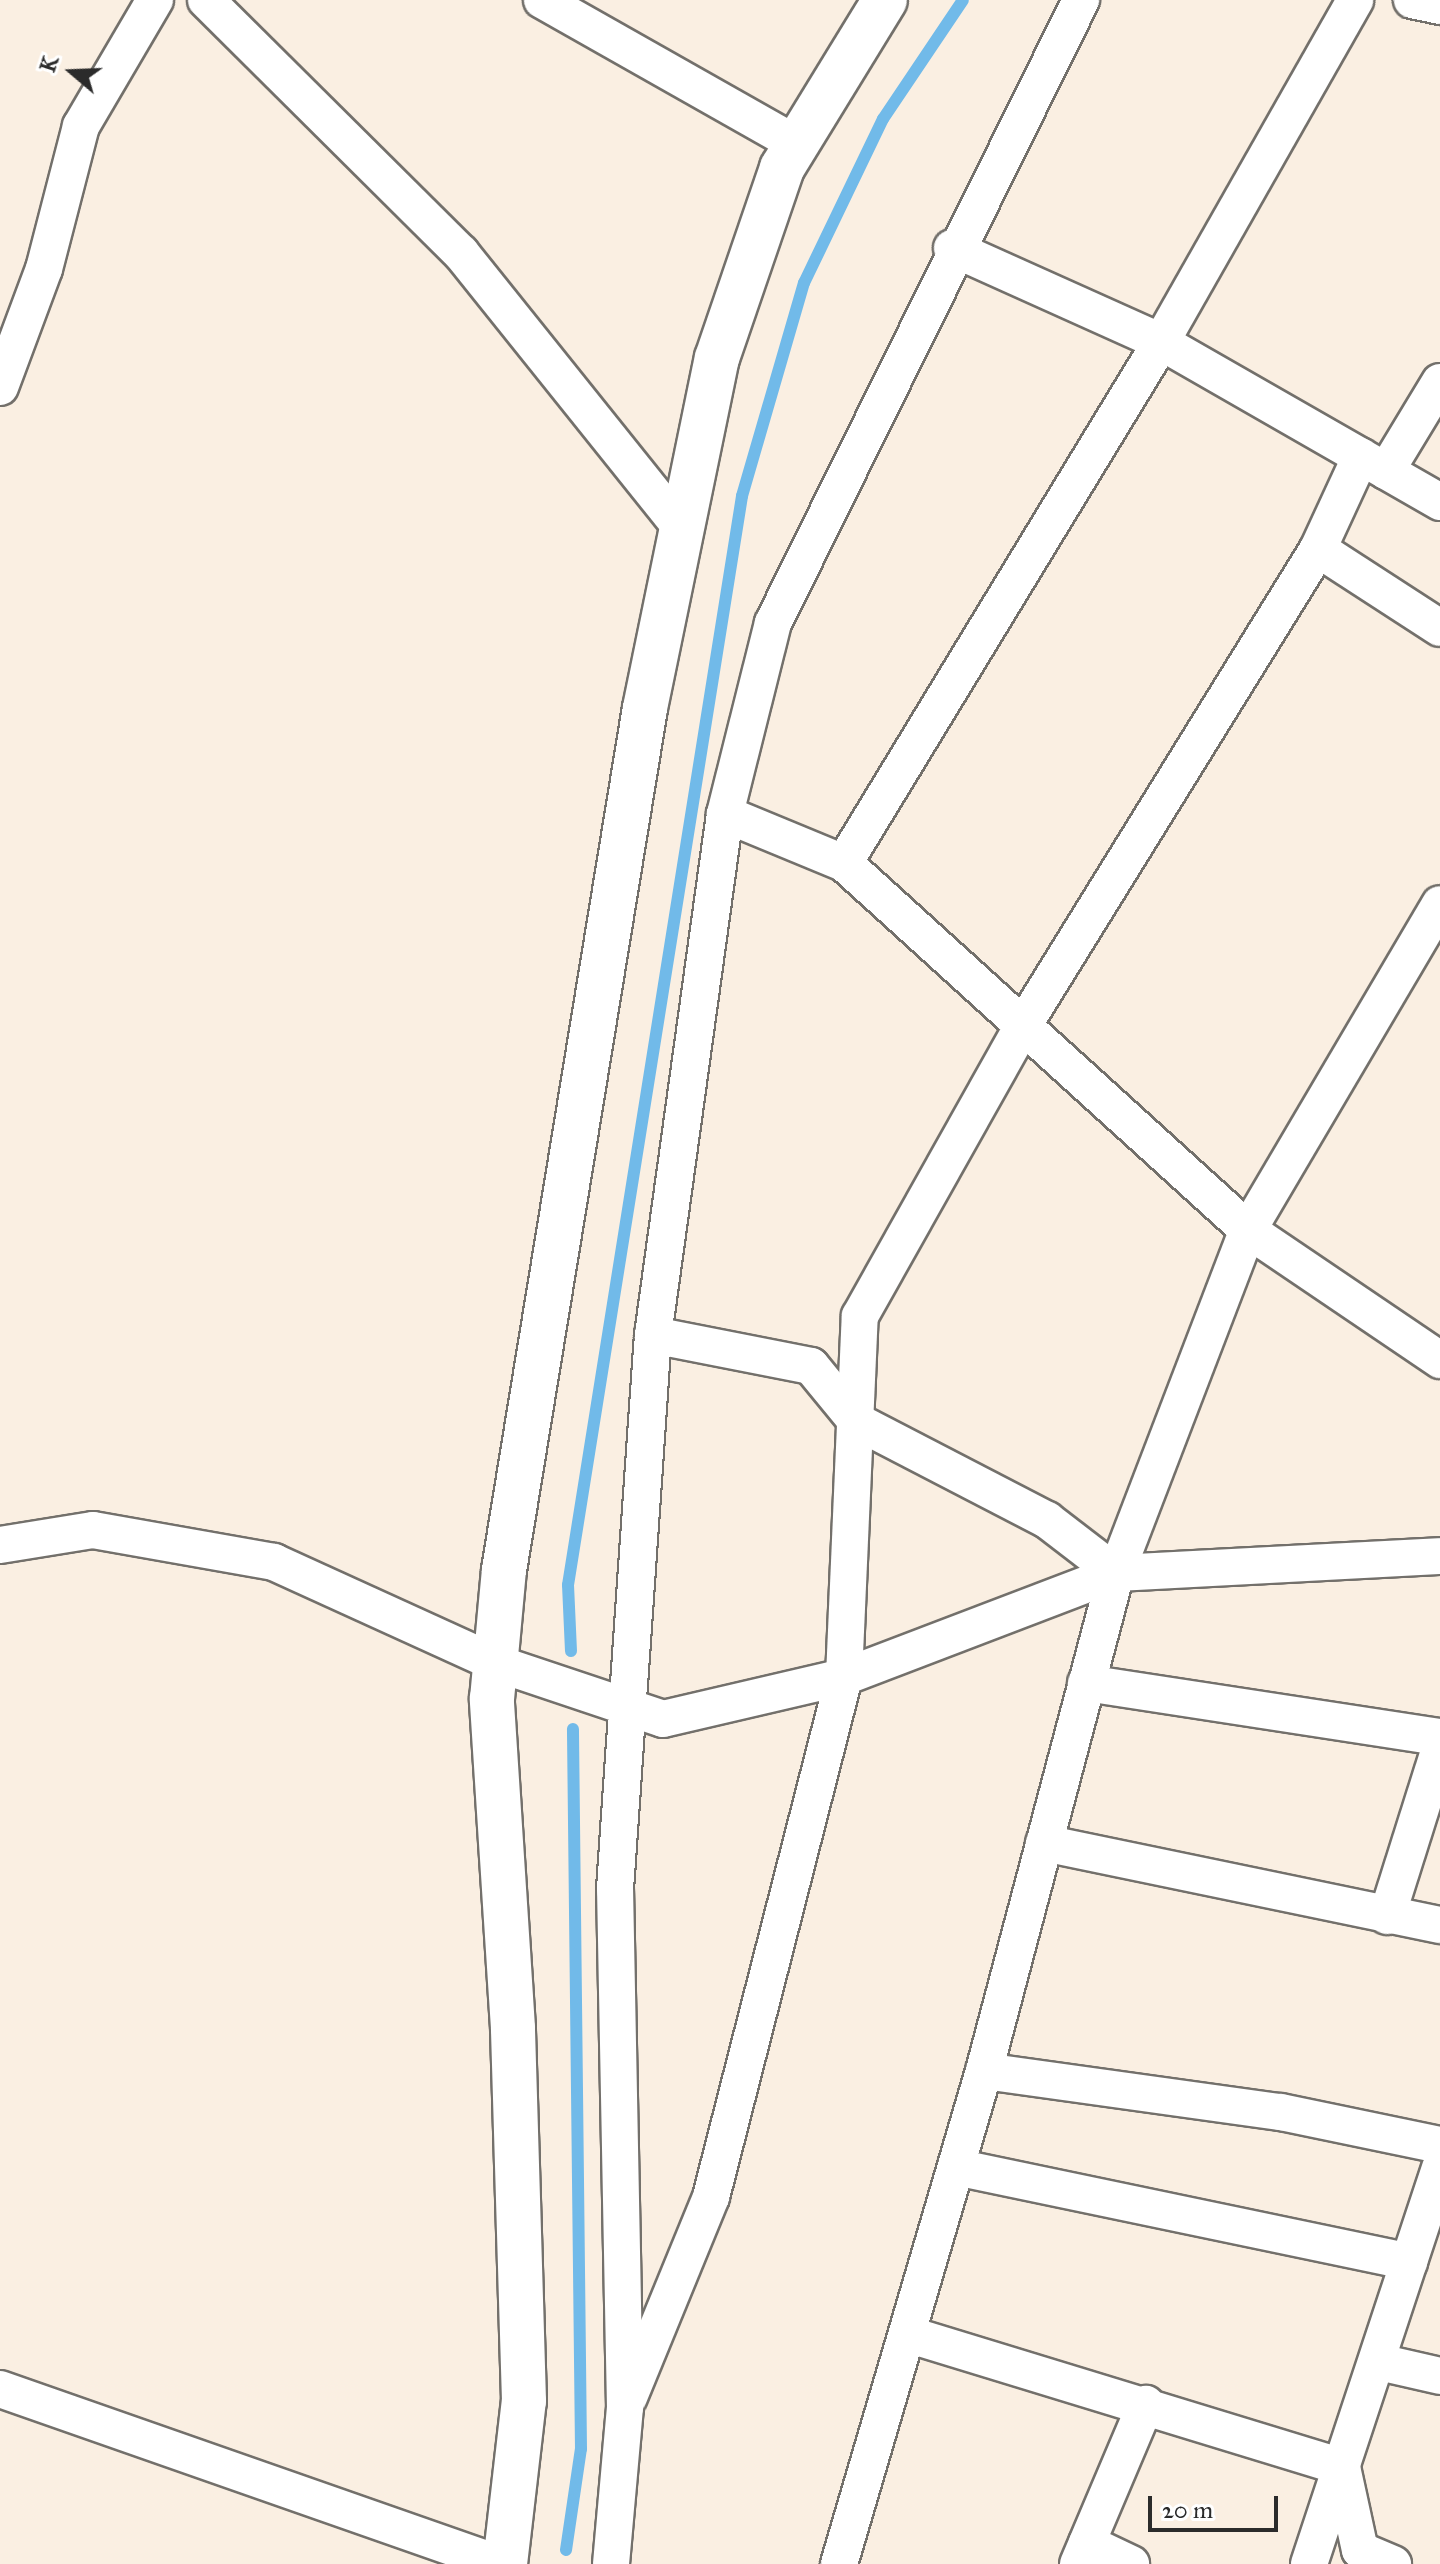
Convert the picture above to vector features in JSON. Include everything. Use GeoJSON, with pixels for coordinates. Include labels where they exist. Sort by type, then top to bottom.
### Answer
{"type":"FeatureCollection","features":[{"type":"Feature","properties":{"kind":"street"},"geometry":{"type":"LineString","coordinates":[[0,387],[44,269],[81,126],[155,0]]}},
{"type":"Feature","properties":{"kind":"street"},"geometry":{"type":"LineString","coordinates":[[206,0],[461,253],[682,529]]}},
{"type":"Feature","properties":{"kind":"street"},"geometry":{"type":"LineString","coordinates":[[542,0],[797,144]]}},
{"type":"Feature","properties":{"kind":"street"},"geometry":{"type":"LineString","coordinates":[[0,2389],[503,2564],[524,2401],[496,1663],[504,1570],[645,708],[717,358],[797,144],[885,0]]}},
{"type":"Feature","properties":{"kind":"street"},"geometry":{"type":"LineString","coordinates":[[611,2564],[625,2408],[615,1889],[653,1335],[725,814],[773,623],[952,248],[1081,0]]}},
{"type":"Feature","properties":{"kind":"street"},"geometry":{"type":"LineString","coordinates":[[844,863],[1161,342],[1355,0]]}},
{"type":"Feature","properties":{"kind":"street"},"geometry":{"type":"LineString","coordinates":[[1412,0],[1440,6]]}},
{"type":"Feature","properties":{"kind":"street"},"geometry":{"type":"LineString","coordinates":[[952,248],[1161,342],[1440,502]]}},
{"type":"Feature","properties":{"kind":"street"},"geometry":{"type":"LineString","coordinates":[[625,2408],[711,2197],[844,1677],[860,1316],[1021,1029],[1318,549],[1373,463],[1440,382]]}},
{"type":"Feature","properties":{"kind":"street"},"geometry":{"type":"LineString","coordinates":[[1318,549],[1440,628]]}},
{"type":"Feature","properties":{"kind":"street"},"geometry":{"type":"LineString","coordinates":[[725,814],[844,863],[1021,1029],[1248,1230],[1435,1344]]}},
{"type":"Feature","properties":{"kind":"street"},"geometry":{"type":"LineString","coordinates":[[839,2564],[984,2071],[1116,1573],[1248,1230],[1440,904]]}},
{"type":"Feature","properties":{"kind":"street"},"geometry":{"type":"LineString","coordinates":[[653,1335],[811,1366],[856,1421],[1047,1520],[1116,1573]]}},
{"type":"Feature","properties":{"kind":"street"},"geometry":{"type":"LineString","coordinates":[[0,1545],[93,1530],[274,1562],[496,1663],[663,1719],[844,1677],[1116,1573],[1440,1556]]}},
{"type":"Feature","properties":{"kind":"street"},"geometry":{"type":"LineString","coordinates":[[1086,1683],[1440,1737]]}},
{"type":"Feature","properties":{"kind":"street"},"geometry":{"type":"LineString","coordinates":[[1387,1916],[1440,1748]]}},
{"type":"Feature","properties":{"kind":"street"},"geometry":{"type":"LineString","coordinates":[[1044,1843],[1440,1925]]}},
{"type":"Feature","properties":{"kind":"street"},"geometry":{"type":"LineString","coordinates":[[984,2071],[1281,2112],[1440,2145]]}},
{"type":"Feature","properties":{"kind":"street"},"geometry":{"type":"LineString","coordinates":[[956,2167],[1409,2262]]}},
{"type":"Feature","properties":{"kind":"street"},"geometry":{"type":"LineString","coordinates":[[1309,2564],[1379,2362],[1440,2167]]}},
{"type":"Feature","properties":{"kind":"street"},"geometry":{"type":"LineString","coordinates":[[907,2334],[1146,2404],[1342,2467]]}},
{"type":"Feature","properties":{"kind":"street"},"geometry":{"type":"LineString","coordinates":[[1379,2362],[1440,2376]]}},
{"type":"Feature","properties":{"kind":"street"},"geometry":{"type":"LineString","coordinates":[[1131,2564],[1083,2554],[1146,2404]]}},
{"type":"Feature","properties":{"kind":"street"},"geometry":{"type":"LineString","coordinates":[[1342,2467],[1360,2550],[1393,2564]]}},
{"type":"Feature","properties":{"kind":"waterway"},"geometry":{"type":"LineString","coordinates":[[571,1651],[568,1585],[742,496],[804,283],[883,119],[963,0]]}},
{"type":"Feature","properties":{"kind":"waterway"},"geometry":{"type":"LineString","coordinates":[[566,2550],[581,2449],[573,1729]]}}]}
